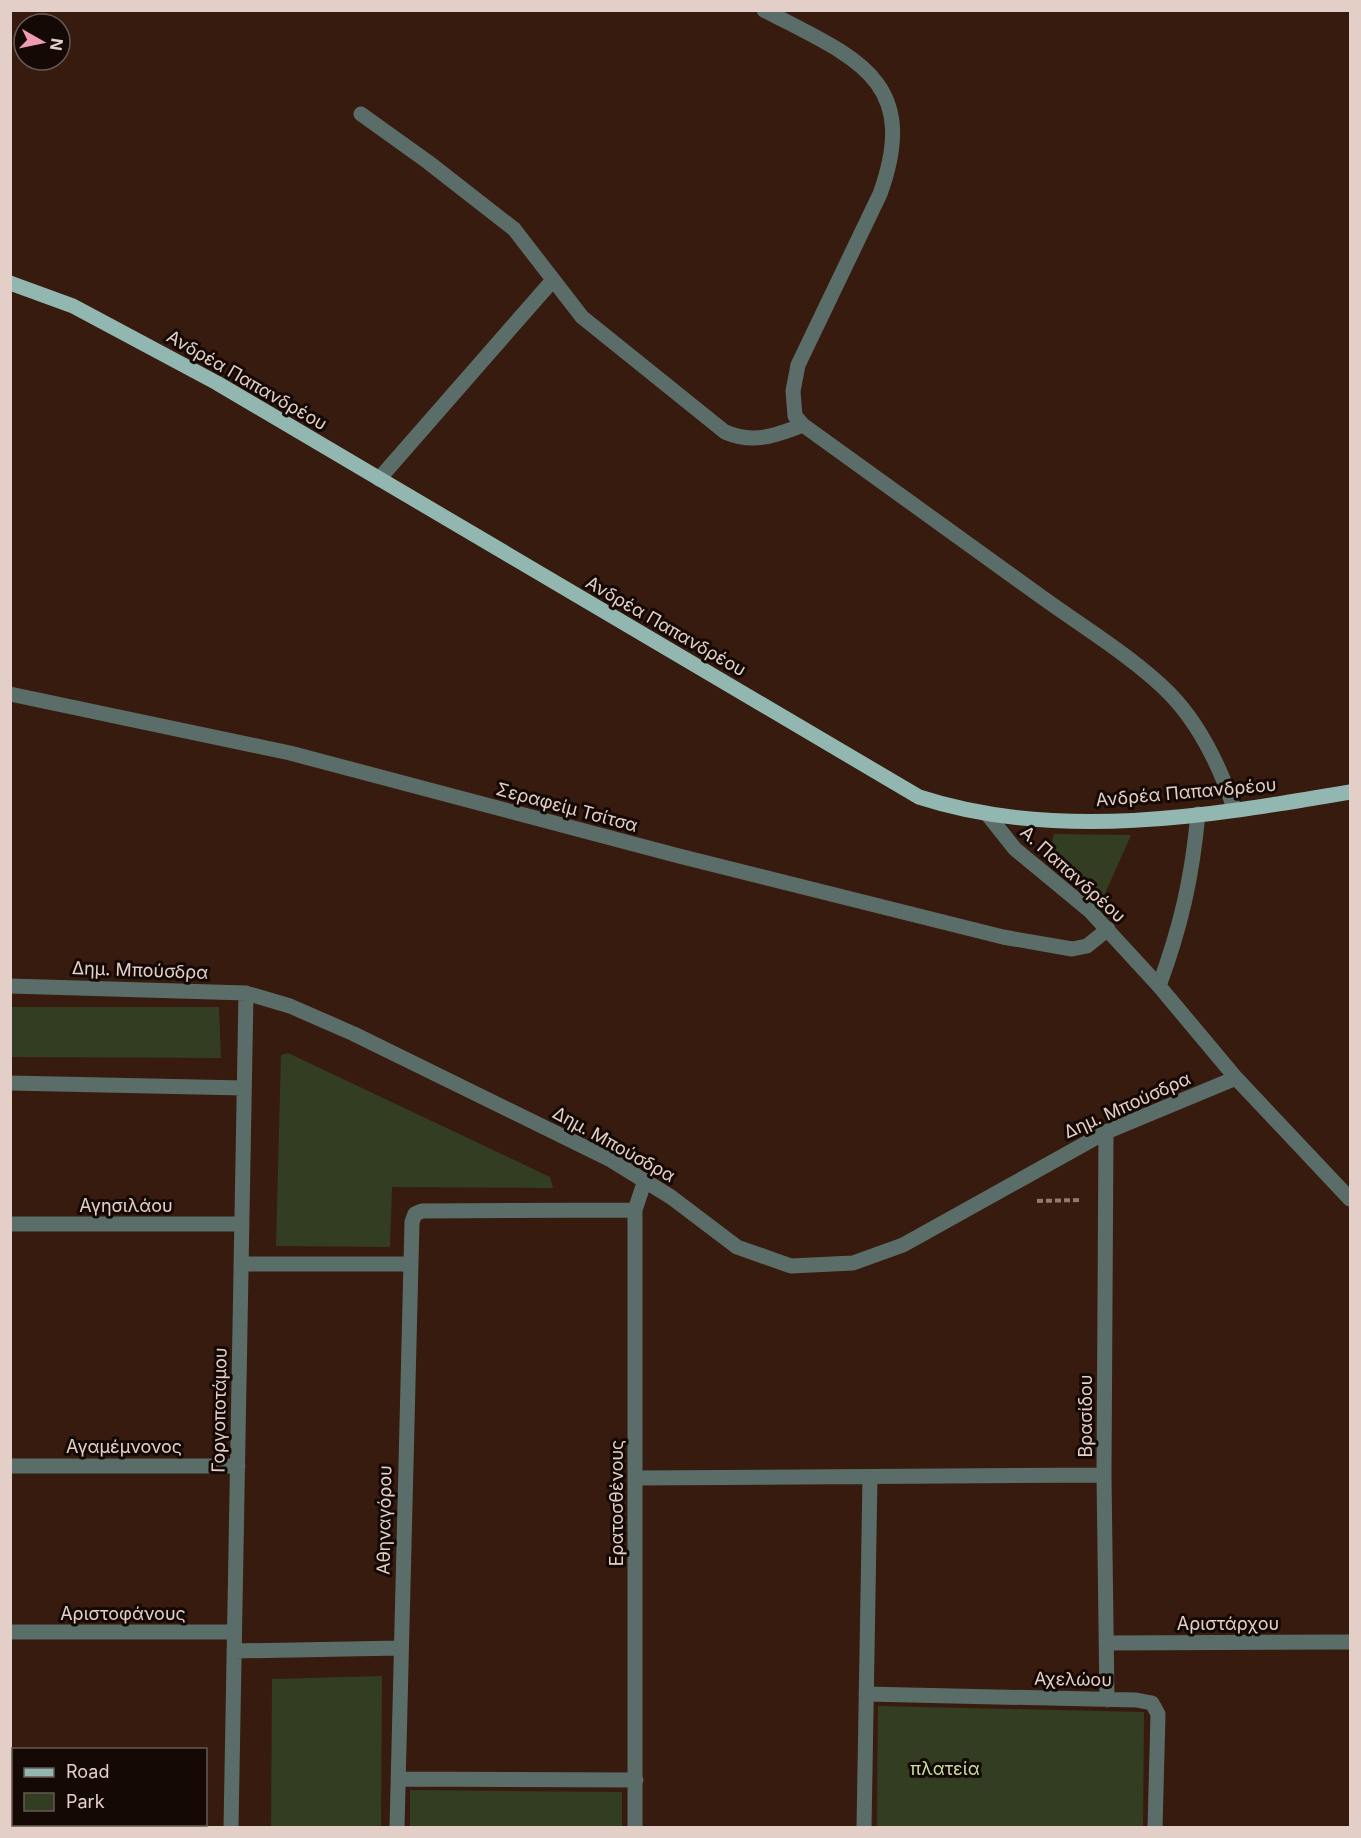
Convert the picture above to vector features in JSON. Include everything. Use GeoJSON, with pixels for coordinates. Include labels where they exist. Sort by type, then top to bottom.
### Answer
{"type":"FeatureCollection","features":[{"type":"Feature","properties":{"kind":"main road","name":"Ανδρέα Παπανδρέου"},"geometry":{"type":"LineString","coordinates":[[10,283],[73,306],[217,383],[919,797],[988,815],[1111,822],[1198,814],[1350,792]]}},
{"type":"Feature","properties":{"kind":"street"},"geometry":{"type":"LineString","coordinates":[[764,10],[832,46],[872,78],[889,104],[894,132],[889,167],[880,194],[798,365],[793,410],[803,425],[1103,641],[1169,693],[1198,731],[1217,763],[1234,808]]}},
{"type":"Feature","properties":{"kind":"street"},"geometry":{"type":"LineString","coordinates":[[361,114],[428,162],[514,229],[582,317],[724,432],[741,439],[752,440],[773,436],[803,425]]}},
{"type":"Feature","properties":{"kind":"street"},"geometry":{"type":"LineString","coordinates":[[379,479],[553,280]]}},
{"type":"Feature","properties":{"kind":"street","name":"Σεραφείμ Τσίτσα"},"geometry":{"type":"LineString","coordinates":[[10,694],[290,753],[679,856],[1003,937],[1072,949],[1087,946],[1108,929]]}},
{"type":"Feature","properties":{"kind":"street"},"geometry":{"type":"LineString","coordinates":[[1159,986],[1176,939],[1189,889],[1198,814]]}},
{"type":"Feature","properties":{"kind":"street","name":"Α. Παπανδρέου"},"geometry":{"type":"LineString","coordinates":[[988,815],[1015,849],[1108,929],[1236,1078],[1350,1199]]}},
{"type":"Feature","properties":{"kind":"street","name":"Δημ. Μπούσδρα"},"geometry":{"type":"LineString","coordinates":[[10,986],[246,993],[290,1006],[354,1034],[611,1160],[645,1180],[737,1246],[755,1255],[791,1266],[833,1266],[853,1263],[903,1245],[1106,1132],[1236,1078]]}},
{"type":"Feature","properties":{"kind":"street","name":"Γοργοποτάμου"},"geometry":{"type":"LineString","coordinates":[[231,1827],[246,993]]}},
{"type":"Feature","properties":{"kind":"street"},"geometry":{"type":"LineString","coordinates":[[10,1083],[244,1088]]}},
{"type":"Feature","properties":{"kind":"street","name":"Βρασίδου"},"geometry":{"type":"LineString","coordinates":[[1106,1132],[1104,1475],[1107,1700]]}},
{"type":"Feature","properties":{"kind":"street","name":"Ερατοσθένους"},"geometry":{"type":"LineString","coordinates":[[635,1827],[635,1210],[645,1180]]}},
{"type":"Feature","properties":{"kind":"street","name":"Αθηναγόρου"},"geometry":{"type":"LineString","coordinates":[[396,1827],[410,1264],[412,1222],[415,1214],[422,1211],[635,1210]]}},
{"type":"Feature","properties":{"kind":"street","name":"Αγησιλάου"},"geometry":{"type":"LineString","coordinates":[[10,1224],[242,1224]]}},
{"type":"Feature","properties":{"kind":"street"},"geometry":{"type":"LineString","coordinates":[[241,1264],[410,1264]]}},
{"type":"Feature","properties":{"kind":"street","name":"Αγαμέμνονος"},"geometry":{"type":"LineString","coordinates":[[10,1466],[238,1466]]}},
{"type":"Feature","properties":{"kind":"street"},"geometry":{"type":"LineString","coordinates":[[636,1478],[1104,1475]]}},
{"type":"Feature","properties":{"kind":"street"},"geometry":{"type":"LineString","coordinates":[[864,1827],[870,1477]]}},
{"type":"Feature","properties":{"kind":"street","name":"Αριστοφάνους"},"geometry":{"type":"LineString","coordinates":[[10,1632],[234,1632]]}},
{"type":"Feature","properties":{"kind":"street","name":"Αριστάρχου"},"geometry":{"type":"LineString","coordinates":[[1106,1643],[1350,1642]]}},
{"type":"Feature","properties":{"kind":"street"},"geometry":{"type":"LineString","coordinates":[[234,1651],[401,1648]]}},
{"type":"Feature","properties":{"kind":"street","name":"Αχελώου"},"geometry":{"type":"LineString","coordinates":[[866,1694],[1145,1701],[1156,1706],[1155,1827]]}},
{"type":"Feature","properties":{"kind":"street"},"geometry":{"type":"LineString","coordinates":[[398,1779],[636,1780]]}},
{"type":"Feature","properties":{"kind":"green space"},"geometry":{"type":"Polygon","coordinates":[[[1054,834],[1131,835],[1104,896],[1050,848],[1054,834]]]}},
{"type":"Feature","properties":{"kind":"green space"},"geometry":{"type":"Polygon","coordinates":[[[11,1007],[219,1007],[221,1058],[11,1057],[11,1007]]]}},
{"type":"Feature","properties":{"kind":"green space"},"geometry":{"type":"Polygon","coordinates":[[[288,1053],[550,1177],[553,1188],[392,1187],[390,1247],[276,1246],[281,1055],[288,1053]]]}},
{"type":"Feature","properties":{"kind":"green space"},"geometry":{"type":"Polygon","coordinates":[[[382,1676],[381,1827],[271,1827],[272,1679],[382,1676]]]}},
{"type":"Feature","properties":{"kind":"green space","name":"πλατεία"},"geometry":{"type":"Polygon","coordinates":[[[878,1706],[1144,1712],[1143,1827],[877,1827],[878,1706]]]}},
{"type":"Feature","properties":{"kind":"green space"},"geometry":{"type":"Polygon","coordinates":[[[410,1790],[622,1792],[622,1827],[410,1827],[410,1790]]]}}]}
